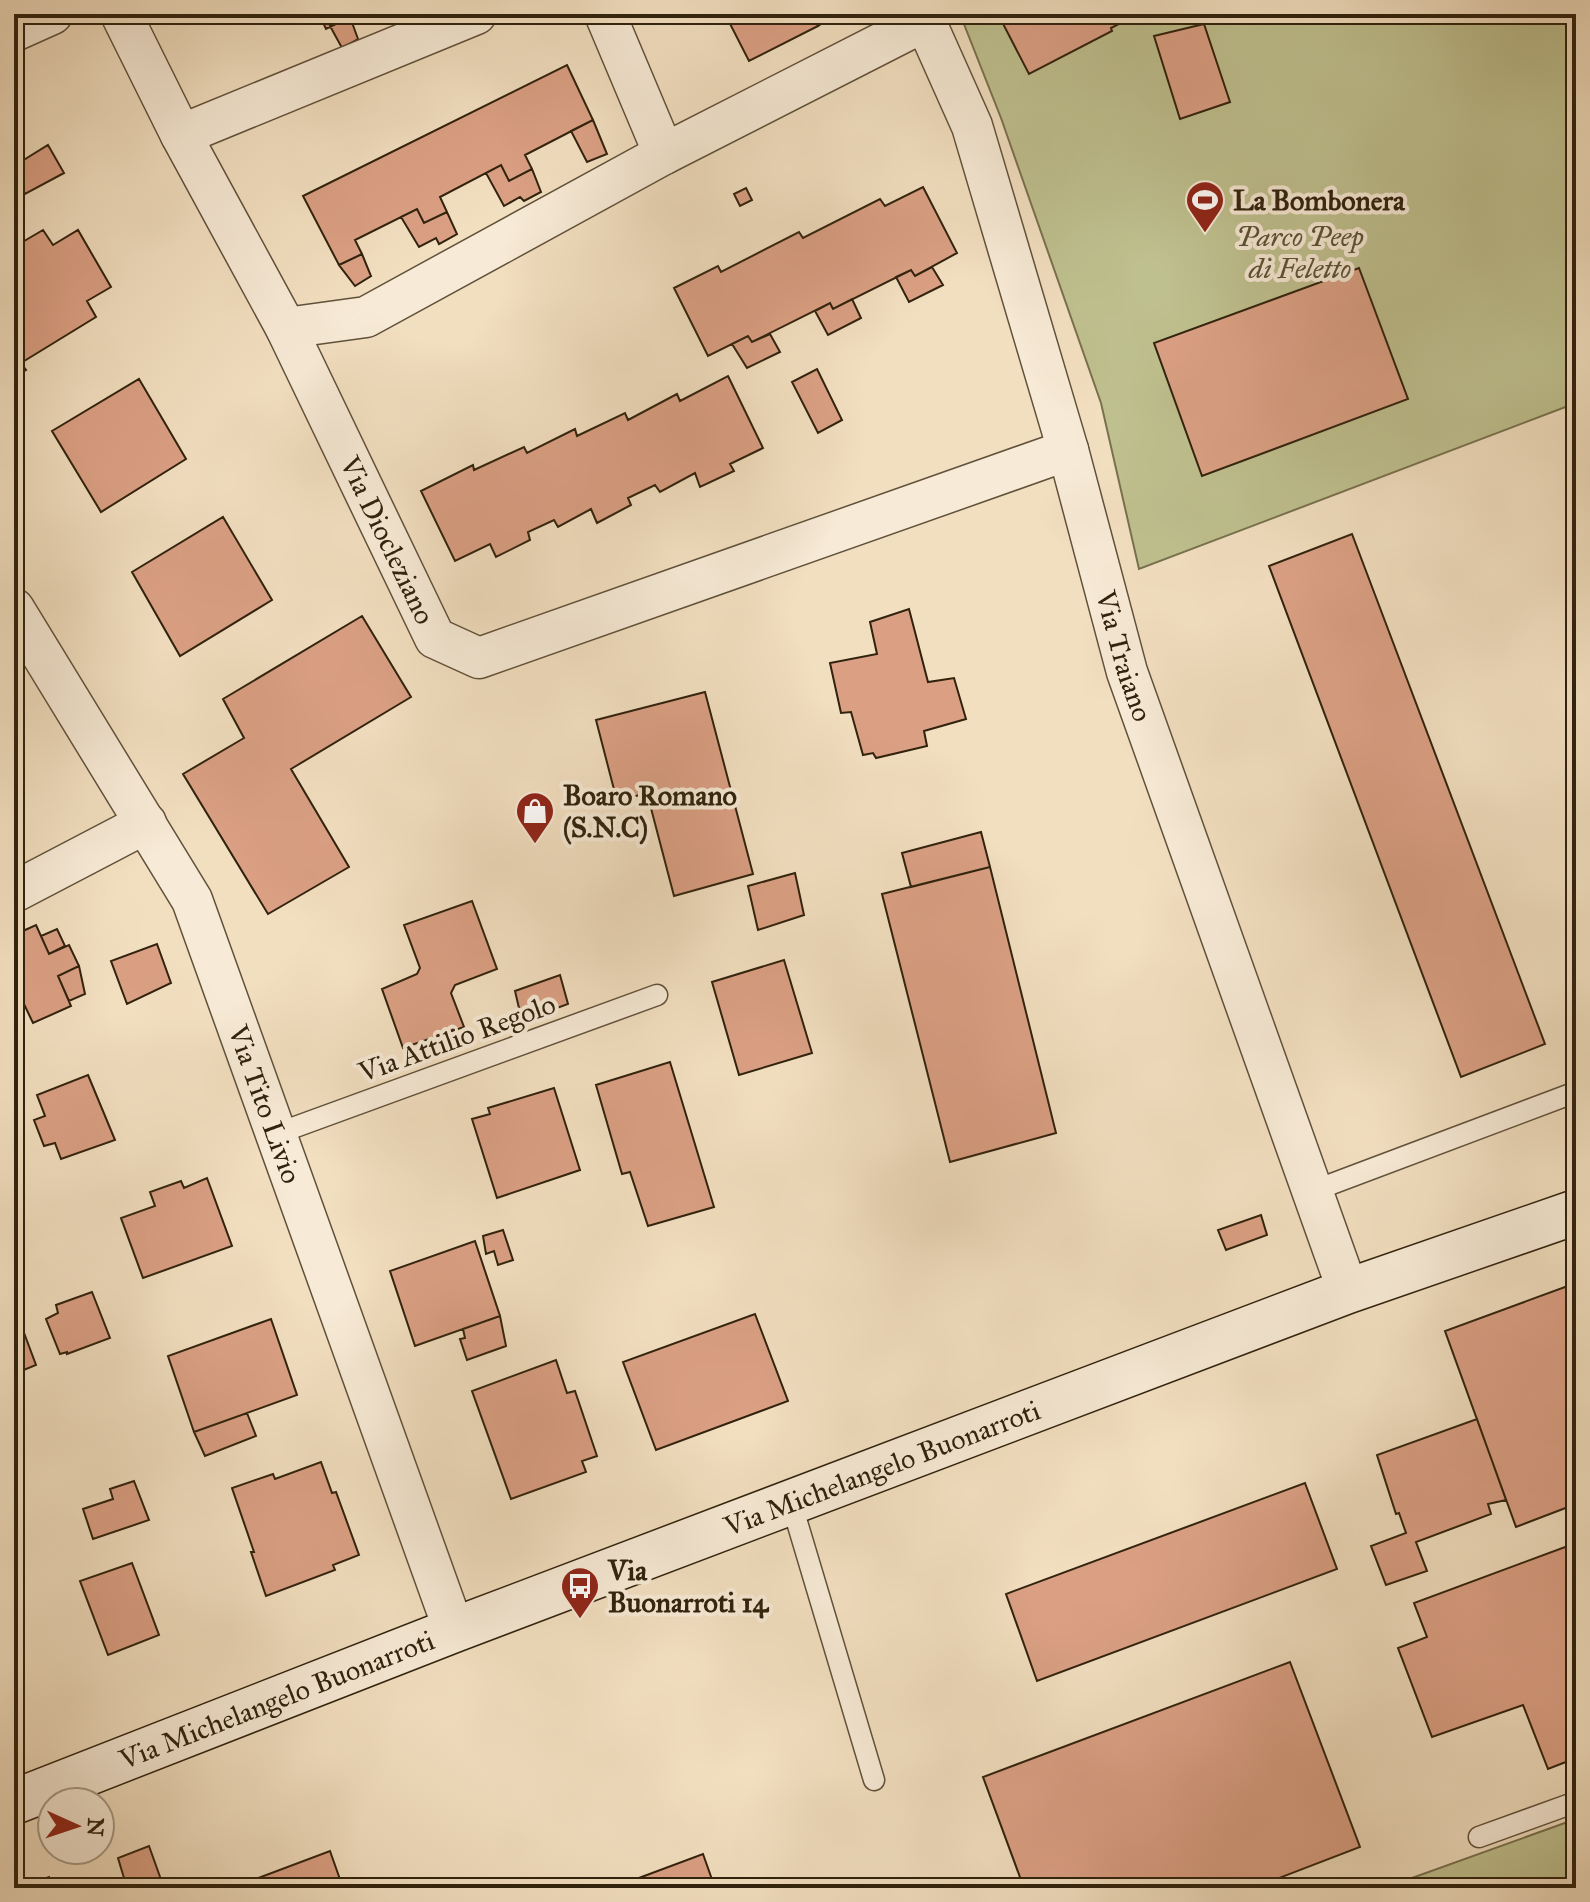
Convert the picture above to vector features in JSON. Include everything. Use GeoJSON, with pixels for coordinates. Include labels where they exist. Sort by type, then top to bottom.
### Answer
{"type":"FeatureCollection","features":[{"type":"Feature","properties":{"kind":"street"},"geometry":{"type":"LineString","coordinates":[[14,31],[52,14]]}},
{"type":"Feature","properties":{"kind":"street","name":"Via Diocleziano"},"geometry":{"type":"LineString","coordinates":[[121,14],[181,135],[286,328],[435,638],[479,658],[1068,450]]}},
{"type":"Feature","properties":{"kind":"street"},"geometry":{"type":"LineString","coordinates":[[181,135],[476,14]]}},
{"type":"Feature","properties":{"kind":"street"},"geometry":{"type":"LineString","coordinates":[[605,14],[664,154]]}},
{"type":"Feature","properties":{"kind":"street"},"geometry":{"type":"LineString","coordinates":[[286,328],[366,317],[664,154],[924,17]]}},
{"type":"Feature","properties":{"kind":"street","name":"Via Traiano"},"geometry":{"type":"LineString","coordinates":[[924,17],[972,126],[1068,450],[1127,672],[1348,1291]]}},
{"type":"Feature","properties":{"kind":"street","name":"Via Tito Livio"},"geometry":{"type":"LineString","coordinates":[[14,609],[192,900],[454,1630]]}},
{"type":"Feature","properties":{"kind":"street"},"geometry":{"type":"LineString","coordinates":[[14,892],[146,823]]}},
{"type":"Feature","properties":{"kind":"street","name":"Via Michelangelo Buonarroti"},"geometry":{"type":"LineString","coordinates":[[14,1802],[454,1630],[1348,1291],[1576,1212]]}},
{"type":"Feature","properties":{"kind":"lane","name":"Via Attilio Regolo"},"geometry":{"type":"LineString","coordinates":[[276,1134],[657,995]]}},
{"type":"Feature","properties":{"kind":"lane"},"geometry":{"type":"LineString","coordinates":[[1313,1191],[1576,1092]]}},
{"type":"Feature","properties":{"kind":"lane"},"geometry":{"type":"LineString","coordinates":[[791,1502],[874,1780]]}},
{"type":"Feature","properties":{"kind":"lane"},"geometry":{"type":"LineString","coordinates":[[1479,1837],[1576,1802]]}},
{"type":"Feature","properties":{"kind":"green space","name":"Parco Peep di Feletto"},"geometry":{"type":"Polygon","coordinates":[[[960,14],[1576,14],[1576,403],[1139,569],[1101,403],[1001,118],[960,14]]]}},
{"type":"Feature","properties":{"kind":"green space"},"geometry":{"type":"Polygon","coordinates":[[[1576,1819],[1576,1888],[1384,1888],[1576,1819]]]}},
{"type":"Feature","properties":{"kind":"building"},"geometry":{"type":"Polygon","coordinates":[[[319,14],[348,14],[350,17],[326,29],[319,14]]]}},
{"type":"Feature","properties":{"kind":"building"},"geometry":{"type":"Polygon","coordinates":[[[725,14],[812,14],[818,26],[749,61],[725,14]]]}},
{"type":"Feature","properties":{"kind":"building"},"geometry":{"type":"Polygon","coordinates":[[[812,14],[836,14],[818,26],[812,14]]]}},
{"type":"Feature","properties":{"kind":"building"},"geometry":{"type":"Polygon","coordinates":[[[998,14],[1138,14],[1029,74],[998,14]]]}},
{"type":"Feature","properties":{"kind":"building"},"geometry":{"type":"Polygon","coordinates":[[[350,17],[358,39],[342,48],[330,26],[350,17]]]}},
{"type":"Feature","properties":{"kind":"building"},"geometry":{"type":"Polygon","coordinates":[[[1204,24],[1230,102],[1180,119],[1154,36],[1204,24]]]}},
{"type":"Feature","properties":{"kind":"building"},"geometry":{"type":"Polygon","coordinates":[[[567,65],[593,120],[525,155],[532,169],[509,181],[501,165],[440,197],[447,212],[424,223],[417,209],[355,240],[362,254],[339,265],[303,196],[567,65]]]}},
{"type":"Feature","properties":{"kind":"building"},"geometry":{"type":"Polygon","coordinates":[[[593,120],[607,154],[587,162],[571,131],[593,120]]]}},
{"type":"Feature","properties":{"kind":"building"},"geometry":{"type":"Polygon","coordinates":[[[48,145],[64,173],[25,194],[14,176],[14,166],[48,145]]]}},
{"type":"Feature","properties":{"kind":"building"},"geometry":{"type":"Polygon","coordinates":[[[501,165],[509,181],[532,169],[541,192],[524,201],[520,197],[504,206],[486,173],[501,165]]]}},
{"type":"Feature","properties":{"kind":"building"},"geometry":{"type":"Polygon","coordinates":[[[923,187],[957,253],[915,276],[911,270],[833,309],[830,303],[752,342],[748,336],[708,356],[674,288],[718,266],[721,272],[799,232],[803,238],[880,199],[885,206],[923,187]]]}},
{"type":"Feature","properties":{"kind":"building"},"geometry":{"type":"Polygon","coordinates":[[[746,188],[752,200],[740,206],[734,194],[746,188]]]}},
{"type":"Feature","properties":{"kind":"building"},"geometry":{"type":"Polygon","coordinates":[[[417,209],[424,223],[447,212],[457,234],[439,244],[436,238],[419,247],[401,217],[417,209]]]}},
{"type":"Feature","properties":{"kind":"building"},"geometry":{"type":"Polygon","coordinates":[[[43,230],[53,245],[78,230],[111,287],[87,301],[96,317],[21,363],[26,370],[14,377],[14,247],[43,230]]]}},
{"type":"Feature","properties":{"kind":"building"},"geometry":{"type":"Polygon","coordinates":[[[362,254],[371,276],[355,286],[339,265],[362,254]]]}},
{"type":"Feature","properties":{"kind":"building"},"geometry":{"type":"Polygon","coordinates":[[[932,267],[943,285],[909,302],[896,277],[911,270],[915,276],[932,267]]]}},
{"type":"Feature","properties":{"kind":"building"},"geometry":{"type":"Polygon","coordinates":[[[1359,268],[1408,399],[1202,476],[1154,343],[1359,268]]]}},
{"type":"Feature","properties":{"kind":"building"},"geometry":{"type":"Polygon","coordinates":[[[852,299],[861,318],[828,335],[815,311],[830,303],[833,309],[852,299]]]}},
{"type":"Feature","properties":{"kind":"building"},"geometry":{"type":"Polygon","coordinates":[[[770,334],[780,352],[747,368],[732,344],[748,336],[752,342],[770,334]]]}},
{"type":"Feature","properties":{"kind":"building"},"geometry":{"type":"Polygon","coordinates":[[[817,369],[842,420],[818,433],[792,382],[817,369]]]}},
{"type":"Feature","properties":{"kind":"building"},"geometry":{"type":"Polygon","coordinates":[[[728,376],[763,448],[730,464],[734,471],[700,487],[695,473],[660,492],[655,485],[628,498],[631,505],[597,523],[591,509],[558,527],[554,520],[528,532],[530,540],[496,557],[490,544],[455,561],[421,491],[473,465],[474,470],[524,447],[527,453],[575,429],[577,436],[625,413],[628,420],[677,394],[680,401],[728,376]]]}},
{"type":"Feature","properties":{"kind":"building"},"geometry":{"type":"Polygon","coordinates":[[[139,379],[186,459],[101,512],[52,431],[139,379]]]}},
{"type":"Feature","properties":{"kind":"building"},"geometry":{"type":"Polygon","coordinates":[[[223,517],[272,600],[180,656],[132,572],[223,517]]]}},
{"type":"Feature","properties":{"kind":"building"},"geometry":{"type":"Polygon","coordinates":[[[1352,534],[1545,1044],[1461,1077],[1269,566],[1352,534]]]}},
{"type":"Feature","properties":{"kind":"building"},"geometry":{"type":"Polygon","coordinates":[[[909,609],[928,682],[954,678],[966,719],[924,731],[927,746],[876,758],[873,753],[863,755],[851,712],[841,713],[830,663],[877,654],[870,622],[909,609]]]}},
{"type":"Feature","properties":{"kind":"building"},"geometry":{"type":"Polygon","coordinates":[[[362,616],[411,697],[291,769],[349,867],[268,914],[183,774],[244,738],[223,699],[362,616]]]}},
{"type":"Feature","properties":{"kind":"building"},"geometry":{"type":"Polygon","coordinates":[[[705,692],[753,874],[674,896],[647,793],[617,801],[596,720],[705,692]]]}},
{"type":"Feature","properties":{"kind":"building"},"geometry":{"type":"Polygon","coordinates":[[[981,832],[990,867],[911,887],[902,853],[981,832]]]}},
{"type":"Feature","properties":{"kind":"building"},"geometry":{"type":"Polygon","coordinates":[[[990,867],[1056,1133],[950,1162],[882,894],[990,867]]]}},
{"type":"Feature","properties":{"kind":"building"},"geometry":{"type":"Polygon","coordinates":[[[795,873],[804,915],[758,930],[748,886],[795,873]]]}},
{"type":"Feature","properties":{"kind":"building"},"geometry":{"type":"Polygon","coordinates":[[[472,901],[497,969],[455,985],[451,993],[464,1027],[403,1048],[382,989],[417,974],[420,968],[404,925],[472,901]]]}},
{"type":"Feature","properties":{"kind":"building"},"geometry":{"type":"Polygon","coordinates":[[[36,925],[49,954],[69,945],[79,966],[58,976],[71,1006],[33,1023],[14,983],[14,935],[36,925]]]}},
{"type":"Feature","properties":{"kind":"building"},"geometry":{"type":"Polygon","coordinates":[[[57,929],[65,946],[49,954],[41,936],[57,929]]]}},
{"type":"Feature","properties":{"kind":"building"},"geometry":{"type":"Polygon","coordinates":[[[157,944],[171,983],[127,1004],[111,961],[157,944]]]}},
{"type":"Feature","properties":{"kind":"building"},"geometry":{"type":"Polygon","coordinates":[[[784,960],[812,1053],[739,1075],[712,982],[784,960]]]}},
{"type":"Feature","properties":{"kind":"building"},"geometry":{"type":"Polygon","coordinates":[[[79,966],[85,994],[69,1001],[58,976],[79,966]]]}},
{"type":"Feature","properties":{"kind":"building"},"geometry":{"type":"Polygon","coordinates":[[[560,975],[568,1004],[522,1021],[515,991],[560,975]]]}},
{"type":"Feature","properties":{"kind":"building"},"geometry":{"type":"Polygon","coordinates":[[[670,1062],[714,1207],[648,1226],[630,1172],[622,1174],[596,1085],[670,1062]]]}},
{"type":"Feature","properties":{"kind":"building"},"geometry":{"type":"Polygon","coordinates":[[[88,1075],[115,1140],[61,1159],[55,1143],[44,1146],[34,1120],[45,1116],[37,1095],[88,1075]]]}},
{"type":"Feature","properties":{"kind":"building"},"geometry":{"type":"Polygon","coordinates":[[[554,1088],[580,1170],[497,1198],[472,1119],[490,1114],[488,1108],[554,1088]]]}},
{"type":"Feature","properties":{"kind":"building"},"geometry":{"type":"Polygon","coordinates":[[[207,1178],[232,1246],[143,1278],[121,1218],[155,1206],[150,1192],[181,1181],[184,1188],[207,1178]]]}},
{"type":"Feature","properties":{"kind":"building"},"geometry":{"type":"Polygon","coordinates":[[[1261,1215],[1267,1235],[1226,1250],[1218,1230],[1261,1215]]]}},
{"type":"Feature","properties":{"kind":"building"},"geometry":{"type":"Polygon","coordinates":[[[503,1230],[513,1260],[498,1265],[494,1251],[486,1254],[483,1236],[503,1230]]]}},
{"type":"Feature","properties":{"kind":"building"},"geometry":{"type":"Polygon","coordinates":[[[475,1241],[500,1316],[415,1346],[390,1271],[475,1241]]]}},
{"type":"Feature","properties":{"kind":"building"},"geometry":{"type":"Polygon","coordinates":[[[1576,1283],[1576,1504],[1516,1527],[1445,1331],[1576,1283]]]}},
{"type":"Feature","properties":{"kind":"building"},"geometry":{"type":"Polygon","coordinates":[[[92,1292],[110,1338],[60,1354],[46,1319],[58,1313],[56,1305],[92,1292]]]}},
{"type":"Feature","properties":{"kind":"building"},"geometry":{"type":"Polygon","coordinates":[[[14,1306],[36,1365],[14,1374],[14,1306]]]}},
{"type":"Feature","properties":{"kind":"building"},"geometry":{"type":"Polygon","coordinates":[[[755,1314],[788,1401],[656,1450],[623,1362],[755,1314]]]}},
{"type":"Feature","properties":{"kind":"building"},"geometry":{"type":"Polygon","coordinates":[[[500,1316],[506,1346],[467,1360],[460,1339],[465,1338],[463,1329],[500,1316]]]}},
{"type":"Feature","properties":{"kind":"building"},"geometry":{"type":"Polygon","coordinates":[[[271,1319],[297,1395],[194,1432],[168,1356],[271,1319]]]}},
{"type":"Feature","properties":{"kind":"building"},"geometry":{"type":"Polygon","coordinates":[[[556,1360],[567,1393],[575,1391],[597,1456],[582,1461],[586,1472],[511,1499],[472,1391],[556,1360]]]}},
{"type":"Feature","properties":{"kind":"building"},"geometry":{"type":"Polygon","coordinates":[[[247,1413],[256,1436],[205,1456],[194,1432],[247,1413]]]}},
{"type":"Feature","properties":{"kind":"building"},"geometry":{"type":"Polygon","coordinates":[[[1477,1419],[1506,1500],[1488,1504],[1491,1514],[1416,1542],[1427,1571],[1386,1585],[1371,1546],[1406,1533],[1399,1513],[1396,1514],[1377,1455],[1477,1419]]]}},
{"type":"Feature","properties":{"kind":"building"},"geometry":{"type":"Polygon","coordinates":[[[321,1462],[332,1493],[336,1492],[359,1555],[333,1565],[335,1570],[266,1596],[232,1488],[273,1474],[275,1479],[321,1462]]]}},
{"type":"Feature","properties":{"kind":"building"},"geometry":{"type":"Polygon","coordinates":[[[134,1481],[149,1520],[93,1539],[83,1509],[113,1499],[110,1489],[134,1481]]]}},
{"type":"Feature","properties":{"kind":"building"},"geometry":{"type":"Polygon","coordinates":[[[1305,1483],[1337,1569],[1037,1681],[1006,1594],[1305,1483]]]}},
{"type":"Feature","properties":{"kind":"building"},"geometry":{"type":"Polygon","coordinates":[[[1576,1543],[1576,1758],[1548,1769],[1523,1705],[1432,1737],[1398,1648],[1427,1637],[1414,1603],[1576,1543]]]}},
{"type":"Feature","properties":{"kind":"building"},"geometry":{"type":"Polygon","coordinates":[[[132,1563],[159,1635],[108,1655],[80,1581],[132,1563]]]}},
{"type":"Feature","properties":{"kind":"building"},"geometry":{"type":"Polygon","coordinates":[[[1290,1662],[1360,1847],[1253,1888],[1024,1888],[983,1777],[1290,1662]]]}},
{"type":"Feature","properties":{"kind":"building"},"geometry":{"type":"Polygon","coordinates":[[[149,1846],[164,1888],[127,1888],[118,1858],[149,1846]]]}},
{"type":"Feature","properties":{"kind":"building"},"geometry":{"type":"Polygon","coordinates":[[[330,1851],[343,1888],[232,1888],[330,1851]]]}},
{"type":"Feature","properties":{"kind":"building"},"geometry":{"type":"Polygon","coordinates":[[[703,1854],[715,1888],[612,1888],[703,1854]]]}},
{"type":"Feature","properties":{"kind":"building"},"geometry":{"type":"Polygon","coordinates":[[[49,1877],[53,1888],[19,1888],[49,1877]]]}},
{"type":"Feature","properties":{"kind":"place","name":"La Bombonera"},"geometry":{"type":"Point","coordinates":[1205,234]}},
{"type":"Feature","properties":{"kind":"place","name":"Boaro Romano (S.N.C)"},"geometry":{"type":"Point","coordinates":[535,845]}},
{"type":"Feature","properties":{"kind":"place","name":"Via Buonarroti 14"},"geometry":{"type":"Point","coordinates":[580,1620]}}]}
